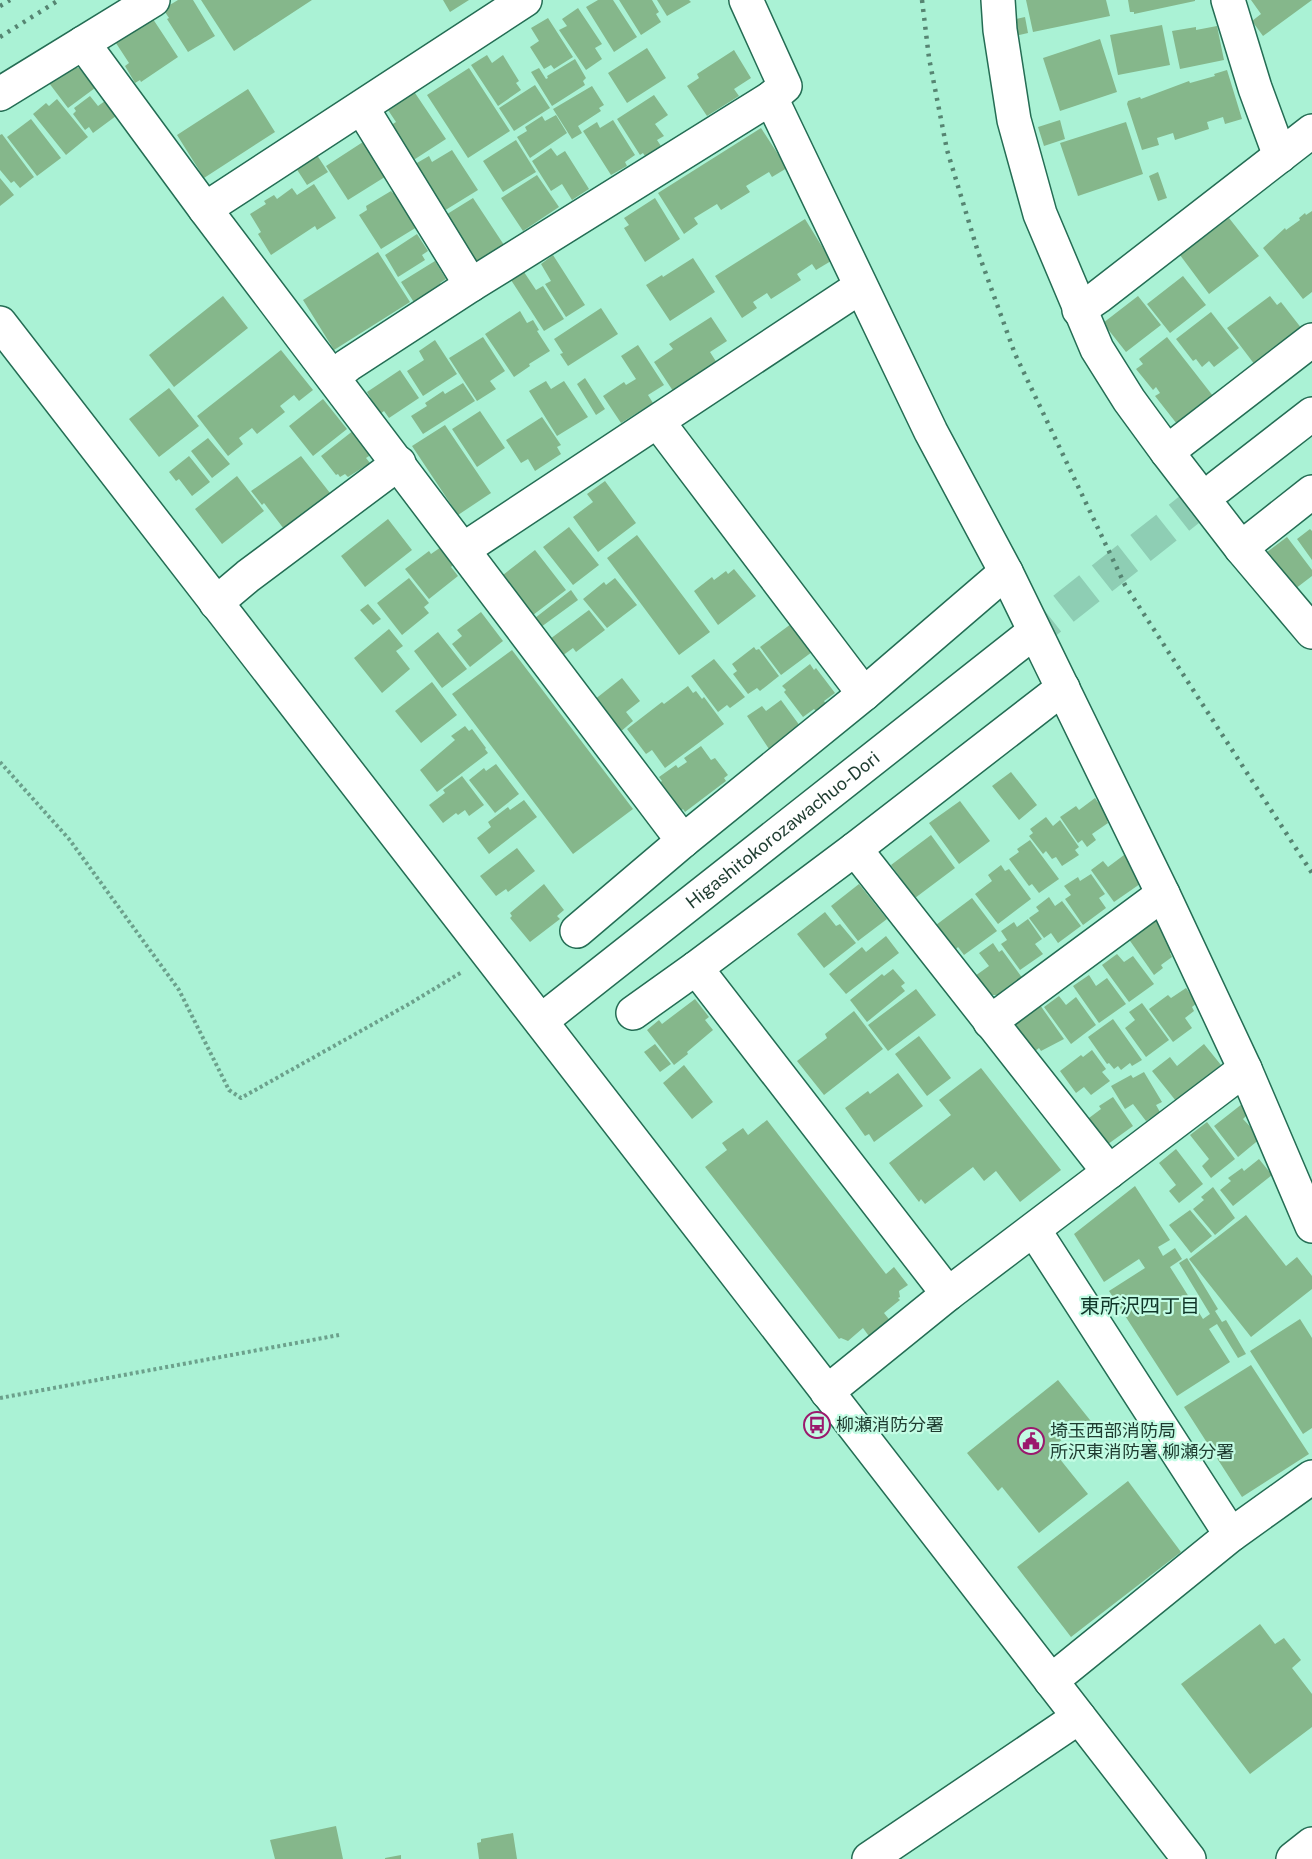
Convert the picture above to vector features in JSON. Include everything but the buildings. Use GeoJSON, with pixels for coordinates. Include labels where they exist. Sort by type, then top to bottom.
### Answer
{"type":"FeatureCollection","features":[{"type":"Feature","properties":{"kind":"street"},"geometry":{"type":"LineString","coordinates":[[0,94],[153,0]]}},
{"type":"Feature","properties":{"kind":"street"},"geometry":{"type":"LineString","coordinates":[[205,209],[525,0]]}},
{"type":"Feature","properties":{"kind":"street"},"geometry":{"type":"LineString","coordinates":[[333,377],[471,285],[771,98],[785,86],[746,0]]}},
{"type":"Feature","properties":{"kind":"street"},"geometry":{"type":"LineString","coordinates":[[998,0],[1000,30],[1014,120],[1040,213],[1097,349],[1129,400],[1167,452],[1241,548],[1312,632]]}},
{"type":"Feature","properties":{"kind":"street"},"geometry":{"type":"LineString","coordinates":[[1228,0],[1255,88],[1280,156]]}},
{"type":"Feature","properties":{"kind":"street"},"geometry":{"type":"LineString","coordinates":[[83,44],[683,841]]}},
{"type":"Feature","properties":{"kind":"street"},"geometry":{"type":"LineString","coordinates":[[771,98],[931,432],[1006,572],[1163,894],[1245,1069],[1312,1226]]}},
{"type":"Feature","properties":{"kind":"street"},"geometry":{"type":"LineString","coordinates":[[362,108],[471,285]]}},
{"type":"Feature","properties":{"kind":"street"},"geometry":{"type":"LineString","coordinates":[[1079,310],[1312,131]]}},
{"type":"Feature","properties":{"kind":"street"},"geometry":{"type":"LineString","coordinates":[[464,549],[860,287]]}},
{"type":"Feature","properties":{"kind":"street"},"geometry":{"type":"LineString","coordinates":[[0,323],[1189,1859]]}},
{"type":"Feature","properties":{"kind":"street"},"geometry":{"type":"LineString","coordinates":[[1167,452],[1312,340]]}},
{"type":"Feature","properties":{"kind":"street"},"geometry":{"type":"LineString","coordinates":[[1218,487],[1312,414]]}},
{"type":"Feature","properties":{"kind":"street"},"geometry":{"type":"LineString","coordinates":[[658,422],[864,694]]}},
{"type":"Feature","properties":{"kind":"street"},"geometry":{"type":"LineString","coordinates":[[216,603],[248,576],[399,463]]}},
{"type":"Feature","properties":{"kind":"street"},"geometry":{"type":"LineString","coordinates":[[1241,548],[1312,492]]}},
{"type":"Feature","properties":{"kind":"street"},"geometry":{"type":"LineString","coordinates":[[578,931],[683,841],[864,694],[1006,572]]}},
{"type":"Feature","properties":{"kind":"street","name":"Higashitokorozawachuo-Dori"},"geometry":{"type":"LineString","coordinates":[[541,1021],[1025,639]]}},
{"type":"Feature","properties":{"kind":"street"},"geometry":{"type":"LineString","coordinates":[[633,1013],[855,849],[1063,688]]}},
{"type":"Feature","properties":{"kind":"street"},"geometry":{"type":"LineString","coordinates":[[855,849],[1109,1172]]}},
{"type":"Feature","properties":{"kind":"street"},"geometry":{"type":"LineString","coordinates":[[990,1023],[1163,894]]}},
{"type":"Feature","properties":{"kind":"street"},"geometry":{"type":"LineString","coordinates":[[696,968],[948,1294]]}},
{"type":"Feature","properties":{"kind":"street"},"geometry":{"type":"LineString","coordinates":[[827,1392],[948,1294],[1245,1069]]}},
{"type":"Feature","properties":{"kind":"street"},"geometry":{"type":"LineString","coordinates":[[1034,1230],[1231,1534]]}},
{"type":"Feature","properties":{"kind":"street"},"geometry":{"type":"LineString","coordinates":[[1051,1681],[1231,1534],[1312,1477]]}},
{"type":"Feature","properties":{"kind":"street"},"geometry":{"type":"LineString","coordinates":[[869,1859],[1079,1717]]}},
{"type":"Feature","properties":{"kind":"street"},"geometry":{"type":"LineString","coordinates":[[1293,1859],[1312,1844]]}},
{"type":"Feature","properties":{"kind":"path"},"geometry":{"type":"LineString","coordinates":[[0,762],[69,839],[178,990],[229,1090],[241,1098],[409,1004],[489,956]]}},
{"type":"Feature","properties":{"kind":"path"},"geometry":{"type":"LineString","coordinates":[[0,1398],[339,1335]]}},
{"type":"Feature","properties":{"kind":"tunnel"},"geometry":{"type":"LineString","coordinates":[[1025,639],[1218,487]]}},
{"type":"Feature","properties":{"kind":"railway"},"geometry":{"type":"LineString","coordinates":[[0,6],[10,0]]}},
{"type":"Feature","properties":{"kind":"railway"},"geometry":{"type":"LineString","coordinates":[[0,37],[59,0]]}},
{"type":"Feature","properties":{"kind":"railway"},"geometry":{"type":"LineString","coordinates":[[922,0],[929,58],[947,150],[978,252],[1015,354],[1125,585],[1312,873]]}},
{"type":"Feature","properties":{"kind":"place","name":"柳瀬消防分署"},"geometry":{"type":"Point","coordinates":[817,1425]}},
{"type":"Feature","properties":{"kind":"place","name":"埼玉西部消防局 所沢東消防署 柳瀬分署"},"geometry":{"type":"Point","coordinates":[1031,1441]}},
{"type":"Feature","properties":{"kind":"district","name":"東所沢四丁目"},"geometry":{"type":"Point","coordinates":[1140,1306]}}]}
